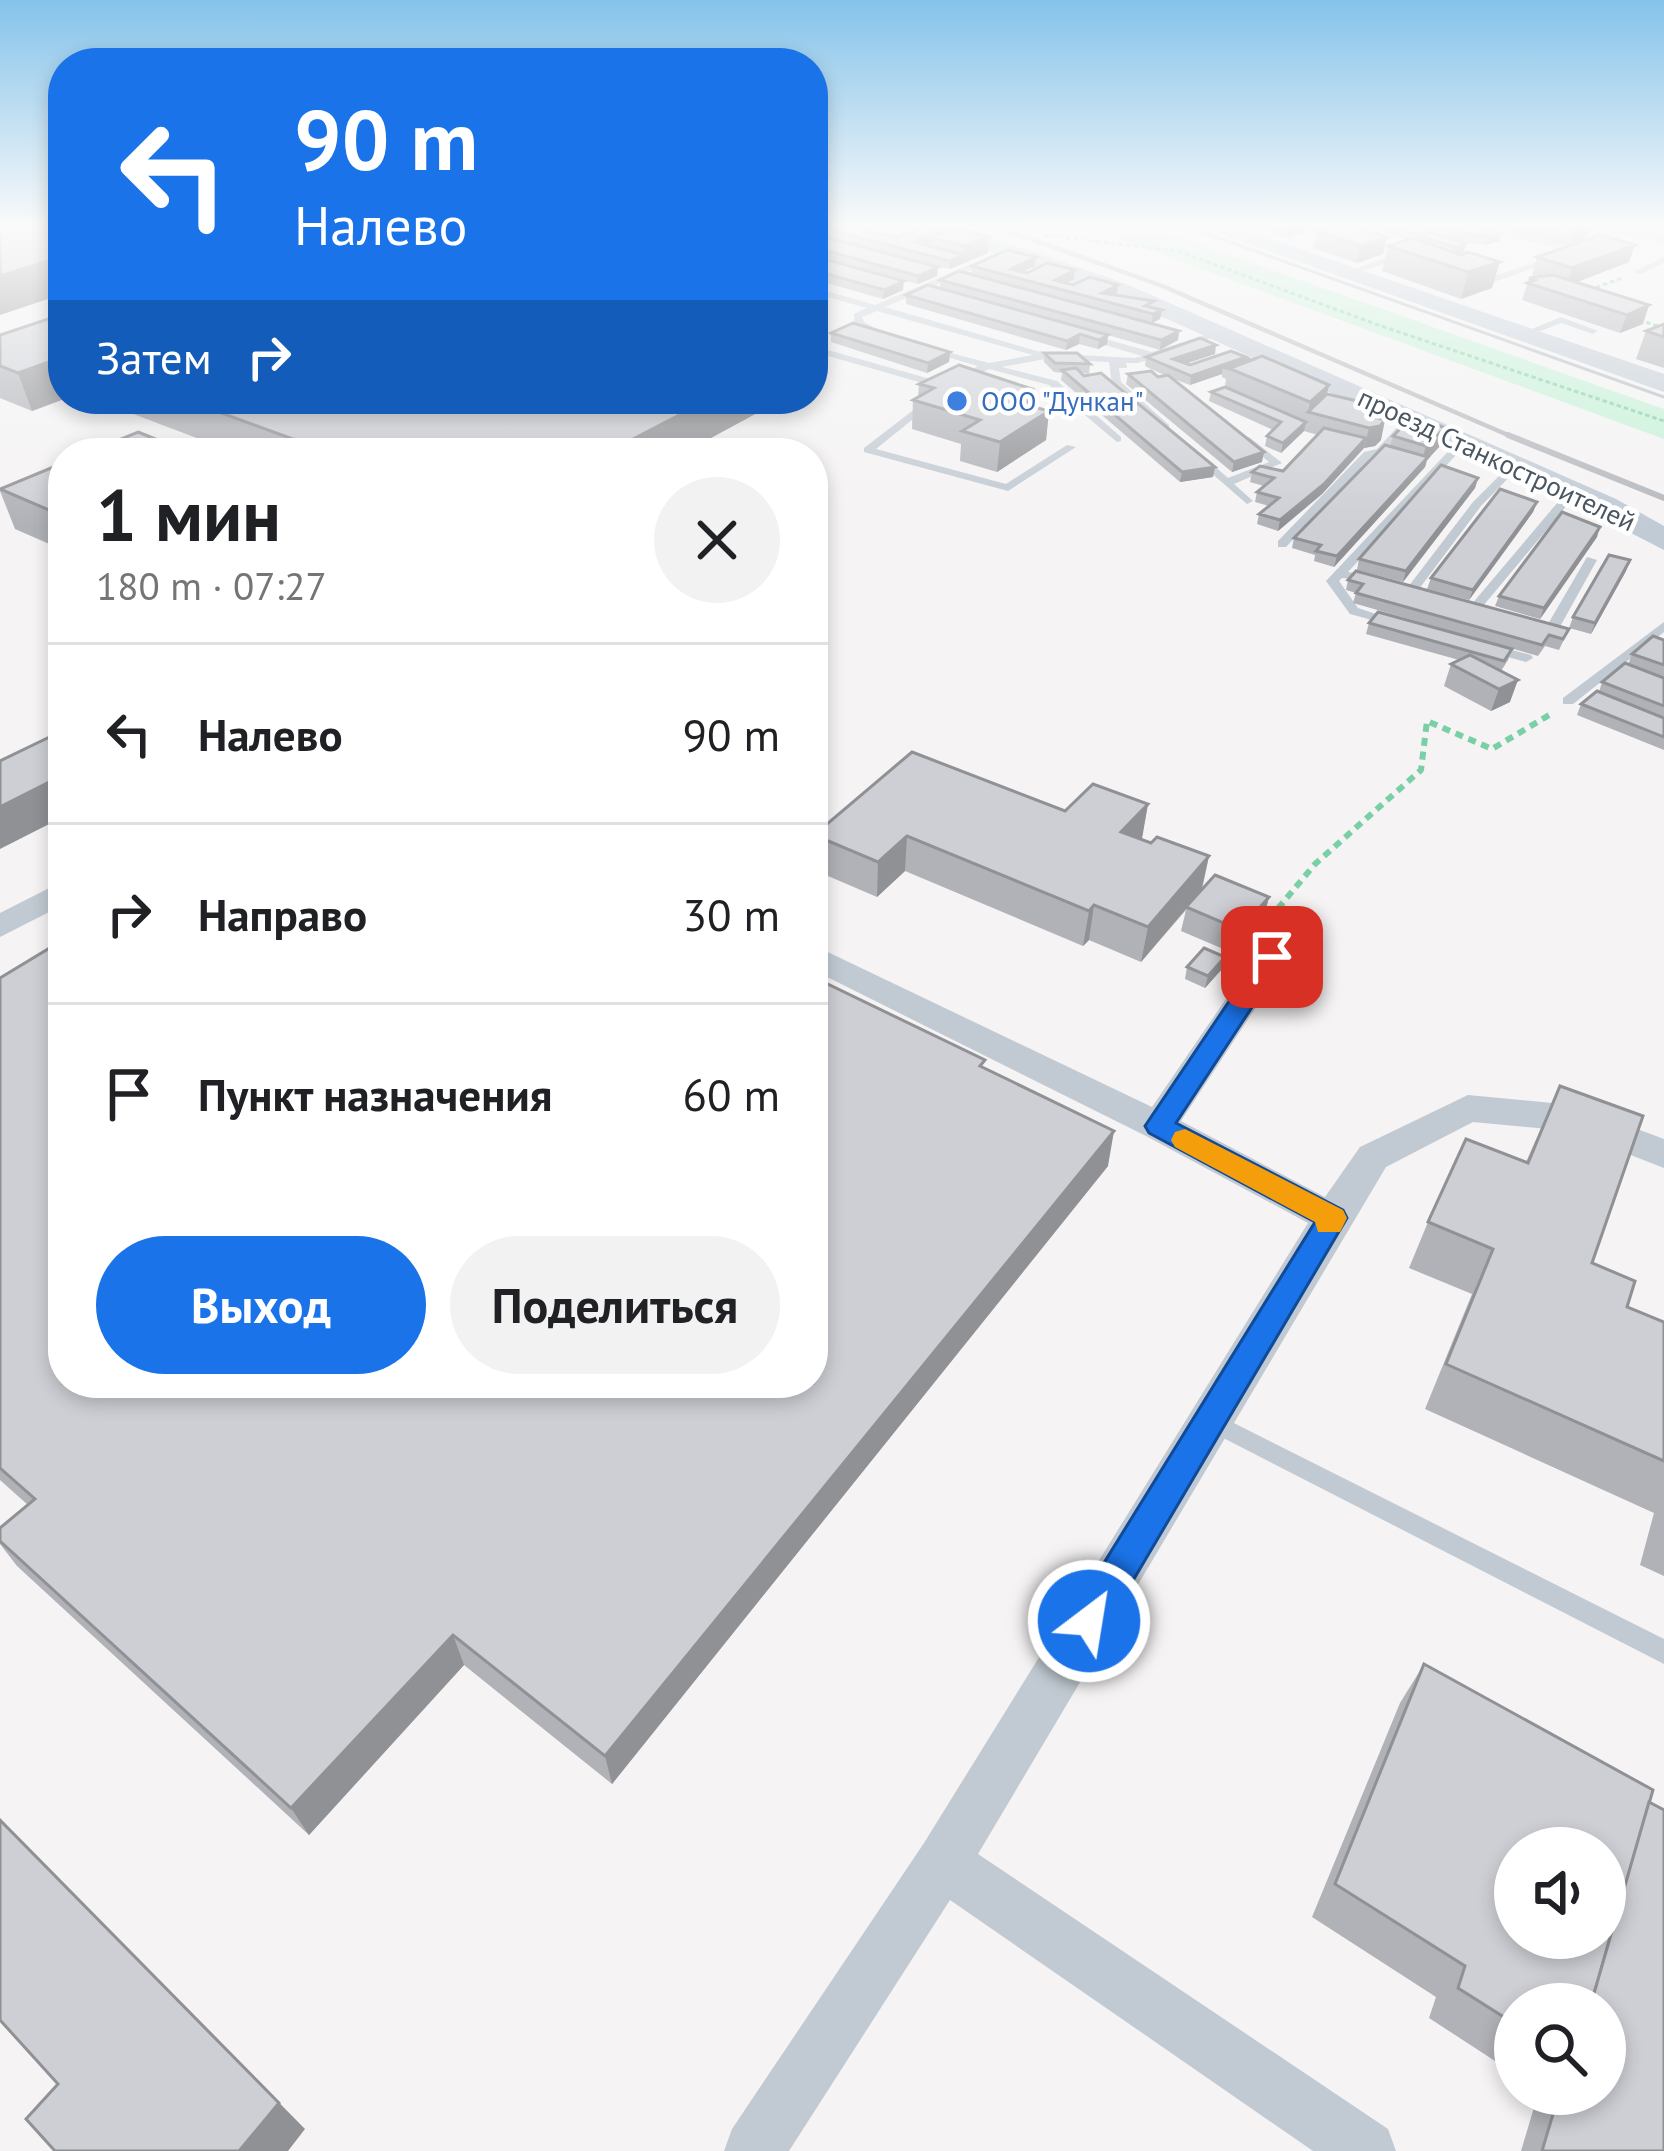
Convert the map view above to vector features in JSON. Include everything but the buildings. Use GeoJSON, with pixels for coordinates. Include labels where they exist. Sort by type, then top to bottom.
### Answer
{"type":"FeatureCollection","features":[{"type":"Feature","properties":{"kind":"main road","name":"проезд Станкостроителей"},"geometry":{"type":"LineString","coordinates":[[1181,324],[1573,490],[1664,540]]}},
{"type":"Feature","properties":{"kind":"main road"},"geometry":{"type":"LineString","coordinates":[[1498,324],[1664,383]]}},
{"type":"Feature","properties":{"kind":"street"},"geometry":{"type":"LineString","coordinates":[[0,927],[48,900]]}},
{"type":"Feature","properties":{"kind":"street"},"geometry":{"type":"LineString","coordinates":[[1159,1126],[1272,957]]}},
{"type":"Feature","properties":{"kind":"street"},"geometry":{"type":"LineString","coordinates":[[828,963],[1159,1126],[1333,1218]]}},
{"type":"Feature","properties":{"kind":"street"},"geometry":{"type":"LineString","coordinates":[[754,2151],[943,1862],[1373,1157],[1468,1108],[1573,1118],[1664,1154]]}},
{"type":"Feature","properties":{"kind":"street"},"geometry":{"type":"LineString","coordinates":[[943,1862],[1366,2151]]}},
{"type":"Feature","properties":{"kind":"lane"},"geometry":{"type":"LineString","coordinates":[[861,324],[895,340]]}},
{"type":"Feature","properties":{"kind":"lane"},"geometry":{"type":"LineString","coordinates":[[933,324],[1045,356],[1114,362],[1135,362],[1194,331]]}},
{"type":"Feature","properties":{"kind":"lane"},"geometry":{"type":"LineString","coordinates":[[1525,334],[1550,324]]}},
{"type":"Feature","properties":{"kind":"lane"},"geometry":{"type":"LineString","coordinates":[[1574,324],[1593,331]]}},
{"type":"Feature","properties":{"kind":"lane"},"geometry":{"type":"LineString","coordinates":[[1067,331],[1151,355]]}},
{"type":"Feature","properties":{"kind":"lane"},"geometry":{"type":"LineString","coordinates":[[917,347],[1053,383],[1117,439]]}},
{"type":"Feature","properties":{"kind":"lane"},"geometry":{"type":"LineString","coordinates":[[828,353],[949,386]]}},
{"type":"Feature","properties":{"kind":"lane"},"geometry":{"type":"LineString","coordinates":[[1045,356],[983,367],[949,386],[868,450],[1008,488],[1071,447]]}},
{"type":"Feature","properties":{"kind":"lane"},"geometry":{"type":"LineString","coordinates":[[1114,362],[1149,375]]}},
{"type":"Feature","properties":{"kind":"lane"},"geometry":{"type":"LineString","coordinates":[[1114,362],[1116,383],[1179,440]]}},
{"type":"Feature","properties":{"kind":"lane"},"geometry":{"type":"LineString","coordinates":[[1282,544],[1368,454],[1382,451],[1411,419]]}},
{"type":"Feature","properties":{"kind":"lane"},"geometry":{"type":"LineString","coordinates":[[1226,483],[1277,463],[1240,433]]}},
{"type":"Feature","properties":{"kind":"lane"},"geometry":{"type":"LineString","coordinates":[[1418,628],[1354,610],[1332,581],[1462,443]]}},
{"type":"Feature","properties":{"kind":"lane"},"geometry":{"type":"LineString","coordinates":[[1195,454],[1246,501]]}},
{"type":"Feature","properties":{"kind":"lane"},"geometry":{"type":"LineString","coordinates":[[1412,590],[1478,504],[1515,466]]}},
{"type":"Feature","properties":{"kind":"lane"},"geometry":{"type":"LineString","coordinates":[[1475,608],[1573,490]]}},
{"type":"Feature","properties":{"kind":"lane"},"geometry":{"type":"LineString","coordinates":[[1454,602],[1552,629],[1592,560]]}},
{"type":"Feature","properties":{"kind":"lane"},"geometry":{"type":"LineString","coordinates":[[1339,574],[1357,573],[1433,596]]}},
{"type":"Feature","properties":{"kind":"lane"},"geometry":{"type":"LineString","coordinates":[[1574,696],[1664,626]]}},
{"type":"Feature","properties":{"kind":"lane"},"geometry":{"type":"LineString","coordinates":[[1646,639],[1664,646]]}},
{"type":"Feature","properties":{"kind":"lane"},"geometry":{"type":"LineString","coordinates":[[1483,646],[1526,658]]}},
{"type":"Feature","properties":{"kind":"lane"},"geometry":{"type":"LineString","coordinates":[[1614,665],[1631,671]]}},
{"type":"Feature","properties":{"kind":"lane"},"geometry":{"type":"LineString","coordinates":[[1574,696],[1602,699]]}},
{"type":"Feature","properties":{"kind":"lane"},"geometry":{"type":"LineString","coordinates":[[1210,1420],[1664,1652]]}},
{"type":"Feature","properties":{"kind":"path"},"geometry":{"type":"LineString","coordinates":[[1378,324],[1664,421]]}},
{"type":"Feature","properties":{"kind":"path"},"geometry":{"type":"LineString","coordinates":[[1650,336],[1664,329]]}},
{"type":"Feature","properties":{"kind":"path"},"geometry":{"type":"LineString","coordinates":[[1272,957],[1246,946],[1315,864],[1421,770],[1427,721],[1492,749],[1514,740],[1526,725],[1545,720],[1574,696]]}},
{"type":"Feature","properties":{"kind":"green space"},"geometry":{"type":"Polygon","coordinates":[[[1352,324],[1425,324],[1664,409],[1664,439],[1352,324]]]}},
{"type":"Feature","properties":{"kind":"tram line"},"geometry":{"type":"LineString","coordinates":[[1460,324],[1664,397]]}},
{"type":"Feature","properties":{"kind":"railway"},"geometry":{"type":"LineString","coordinates":[[1251,324],[1509,435]]}},
{"type":"Feature","properties":{"kind":"railway"},"geometry":{"type":"LineString","coordinates":[[1509,435],[1664,498]]}},
{"type":"Feature","properties":{"kind":"railway"},"geometry":{"type":"LineString","coordinates":[[1509,435],[1515,438]]}},
{"type":"Feature","properties":{"kind":"slow traffic"},"geometry":{"type":"LineString","coordinates":[[1185,1140],[1333,1218],[1329,1224]]}},
{"type":"Feature","properties":{"kind":"place","name":"ООО \"Дункан\""},"geometry":{"type":"Point","coordinates":[957,401]}},
{"type":"Feature","properties":{"kind":"route"},"geometry":{"type":"LineString","coordinates":[[1089,1621],[1333,1218],[1159,1126],[1272,957]]}}]}
